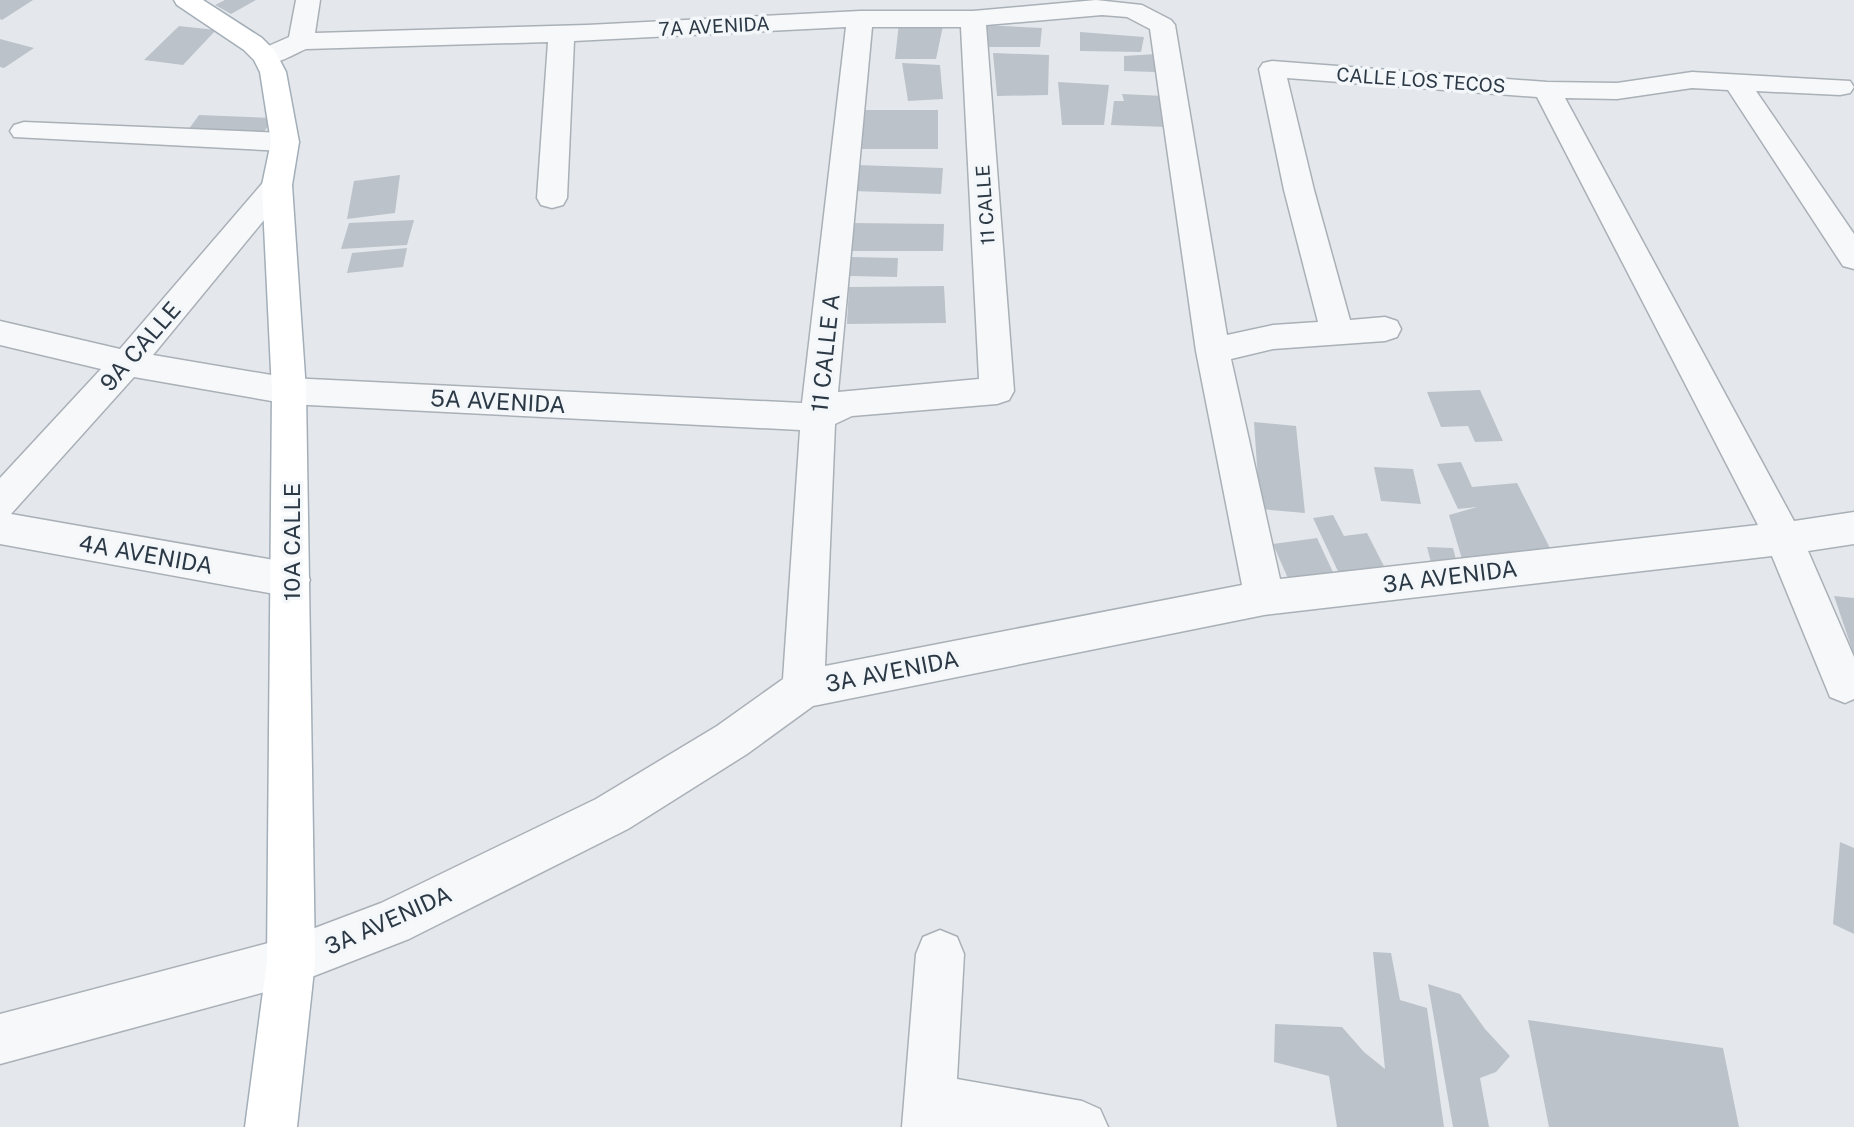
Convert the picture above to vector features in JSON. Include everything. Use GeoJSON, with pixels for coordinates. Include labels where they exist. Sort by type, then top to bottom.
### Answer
{"type":"FeatureCollection","features":[{"type":"Feature","properties":{"kind":"main road"},"geometry":{"type":"LineString","coordinates":[[186,0],[253,44],[265,57]]}},
{"type":"Feature","properties":{"kind":"main road","name":"10A CALLE"},"geometry":{"type":"LineString","coordinates":[[265,57],[272,72],[285,142],[277,185],[289,391],[291,580],[291,961],[271,1127]]}},
{"type":"Feature","properties":{"kind":"street"},"geometry":{"type":"LineString","coordinates":[[301,41],[309,0]]}},
{"type":"Feature","properties":{"kind":"street","name":"7A AVENIDA"},"geometry":{"type":"LineString","coordinates":[[265,57],[301,41],[562,33],[860,19],[973,19],[1102,6],[1133,10],[1161,25],[1213,351]]}},
{"type":"Feature","properties":{"kind":"street","name":"11 CALLE A"},"geometry":{"type":"LineString","coordinates":[[803,689],[818,417],[860,19]]}},
{"type":"Feature","properties":{"kind":"street","name":"11 CALLE"},"geometry":{"type":"LineString","coordinates":[[973,19],[997,391]]}},
{"type":"Feature","properties":{"kind":"street"},"geometry":{"type":"LineString","coordinates":[[552,198],[562,33]]}},
{"type":"Feature","properties":{"kind":"street","name":"CALLE LOS TECOS"},"geometry":{"type":"LineString","coordinates":[[1337,332],[1299,190],[1272,69],[1547,90],[1618,91],[1677,81],[1840,87]]}},
{"type":"Feature","properties":{"kind":"street"},"geometry":{"type":"LineString","coordinates":[[1736,82],[1854,258]]}},
{"type":"Feature","properties":{"kind":"street"},"geometry":{"type":"LineString","coordinates":[[1547,90],[1783,537],[1844,684]]}},
{"type":"Feature","properties":{"kind":"street"},"geometry":{"type":"LineString","coordinates":[[24,131],[285,142]]}},
{"type":"Feature","properties":{"kind":"street","name":"9A CALLE"},"geometry":{"type":"LineString","coordinates":[[0,503],[127,363],[277,185]]}},
{"type":"Feature","properties":{"kind":"street"},"geometry":{"type":"LineString","coordinates":[[1264,598],[1213,351],[1273,337],[1385,329]]}},
{"type":"Feature","properties":{"kind":"street","name":"5A AVENIDA"},"geometry":{"type":"LineString","coordinates":[[0,333],[127,363],[289,391],[818,417],[846,403],[997,391]]}},
{"type":"Feature","properties":{"kind":"street","name":"4A AVENIDA"},"geometry":{"type":"LineString","coordinates":[[0,528],[291,580]]}},
{"type":"Feature","properties":{"kind":"street","name":"3A AVENIDA"},"geometry":{"type":"LineString","coordinates":[[0,1039],[291,961],[392,922],[612,814],[733,740],[803,689],[1264,598],[1854,528]]}},
{"type":"Feature","properties":{"kind":"street"},"geometry":{"type":"LineString","coordinates":[[940,954],[929,1114],[1082,1127]]}},
{"type":"Feature","properties":{"kind":"building"},"geometry":{"type":"Polygon","coordinates":[[[0,0],[33,0],[2,20],[0,0]]]}},
{"type":"Feature","properties":{"kind":"building"},"geometry":{"type":"Polygon","coordinates":[[[225,0],[256,0],[231,14],[215,5],[225,0]]]}},
{"type":"Feature","properties":{"kind":"building"},"geometry":{"type":"Polygon","coordinates":[[[899,23],[943,26],[936,59],[895,59],[899,23]]]}},
{"type":"Feature","properties":{"kind":"building"},"geometry":{"type":"Polygon","coordinates":[[[982,25],[1042,28],[1040,47],[983,47],[982,25]]]}},
{"type":"Feature","properties":{"kind":"building"},"geometry":{"type":"Polygon","coordinates":[[[179,26],[216,30],[183,65],[144,60],[179,26]]]}},
{"type":"Feature","properties":{"kind":"building"},"geometry":{"type":"Polygon","coordinates":[[[1080,32],[1144,37],[1141,52],[1080,51],[1080,32]]]}},
{"type":"Feature","properties":{"kind":"building"},"geometry":{"type":"Polygon","coordinates":[[[0,39],[34,48],[4,68],[0,67],[0,39]]]}},
{"type":"Feature","properties":{"kind":"building"},"geometry":{"type":"Polygon","coordinates":[[[993,53],[1049,55],[1048,95],[997,96],[993,53]]]}},
{"type":"Feature","properties":{"kind":"building"},"geometry":{"type":"Polygon","coordinates":[[[1156,54],[1155,72],[1124,71],[1124,56],[1156,54]]]}},
{"type":"Feature","properties":{"kind":"building"},"geometry":{"type":"Polygon","coordinates":[[[902,63],[940,65],[943,99],[908,101],[902,63]]]}},
{"type":"Feature","properties":{"kind":"building"},"geometry":{"type":"Polygon","coordinates":[[[1058,82],[1109,85],[1104,125],[1062,125],[1058,82]]]}},
{"type":"Feature","properties":{"kind":"building"},"geometry":{"type":"Polygon","coordinates":[[[1122,94],[1164,96],[1167,127],[1111,125],[1114,101],[1124,101],[1122,94]]]}},
{"type":"Feature","properties":{"kind":"building"},"geometry":{"type":"Polygon","coordinates":[[[859,110],[938,110],[938,149],[857,149],[859,110]]]}},
{"type":"Feature","properties":{"kind":"building"},"geometry":{"type":"Polygon","coordinates":[[[199,115],[274,118],[258,140],[183,137],[199,115]]]}},
{"type":"Feature","properties":{"kind":"building"},"geometry":{"type":"Polygon","coordinates":[[[857,165],[943,168],[941,194],[853,191],[857,165]]]}},
{"type":"Feature","properties":{"kind":"building"},"geometry":{"type":"Polygon","coordinates":[[[400,175],[395,213],[347,219],[354,181],[400,175]]]}},
{"type":"Feature","properties":{"kind":"building"},"geometry":{"type":"Polygon","coordinates":[[[414,220],[407,245],[341,249],[349,223],[414,220]]]}},
{"type":"Feature","properties":{"kind":"building"},"geometry":{"type":"Polygon","coordinates":[[[849,223],[944,224],[943,251],[847,251],[849,223]]]}},
{"type":"Feature","properties":{"kind":"building"},"geometry":{"type":"Polygon","coordinates":[[[407,248],[403,267],[347,273],[352,253],[407,248]]]}},
{"type":"Feature","properties":{"kind":"building"},"geometry":{"type":"Polygon","coordinates":[[[851,257],[898,258],[897,277],[850,276],[851,257]]]}},
{"type":"Feature","properties":{"kind":"building"},"geometry":{"type":"Polygon","coordinates":[[[944,286],[946,323],[847,324],[849,287],[944,286]]]}},
{"type":"Feature","properties":{"kind":"building"},"geometry":{"type":"Polygon","coordinates":[[[1480,390],[1503,441],[1475,442],[1468,426],[1441,427],[1427,392],[1480,390]]]}},
{"type":"Feature","properties":{"kind":"building"},"geometry":{"type":"Polygon","coordinates":[[[1254,422],[1296,426],[1305,513],[1260,509],[1254,422]]]}},
{"type":"Feature","properties":{"kind":"building"},"geometry":{"type":"Polygon","coordinates":[[[1461,462],[1472,487],[1517,483],[1555,558],[1464,566],[1449,515],[1477,507],[1458,509],[1437,464],[1461,462]]]}},
{"type":"Feature","properties":{"kind":"building"},"geometry":{"type":"Polygon","coordinates":[[[1374,467],[1413,469],[1421,504],[1381,501],[1374,467]]]}},
{"type":"Feature","properties":{"kind":"building"},"geometry":{"type":"Polygon","coordinates":[[[1333,515],[1344,536],[1367,533],[1388,574],[1343,582],[1313,518],[1333,515]]]}},
{"type":"Feature","properties":{"kind":"building"},"geometry":{"type":"Polygon","coordinates":[[[1317,538],[1338,583],[1293,590],[1273,544],[1317,538]]]}},
{"type":"Feature","properties":{"kind":"building"},"geometry":{"type":"Polygon","coordinates":[[[1427,547],[1453,548],[1459,571],[1433,570],[1427,547]]]}},
{"type":"Feature","properties":{"kind":"building"},"geometry":{"type":"Polygon","coordinates":[[[1834,596],[1854,598],[1854,655],[1834,596]]]}},
{"type":"Feature","properties":{"kind":"building"},"geometry":{"type":"Polygon","coordinates":[[[1840,842],[1854,848],[1854,934],[1833,924],[1840,842]]]}},
{"type":"Feature","properties":{"kind":"building"},"geometry":{"type":"Polygon","coordinates":[[[1373,952],[1391,953],[1400,1000],[1427,1008],[1444,1127],[1337,1127],[1329,1076],[1274,1062],[1275,1024],[1342,1027],[1364,1052],[1385,1069],[1373,952]]]}},
{"type":"Feature","properties":{"kind":"building"},"geometry":{"type":"Polygon","coordinates":[[[1428,984],[1460,994],[1485,1029],[1510,1056],[1496,1072],[1480,1078],[1489,1127],[1453,1127],[1428,984]]]}},
{"type":"Feature","properties":{"kind":"building"},"geometry":{"type":"Polygon","coordinates":[[[1528,1020],[1723,1048],[1739,1127],[1549,1127],[1528,1020]]]}}]}
